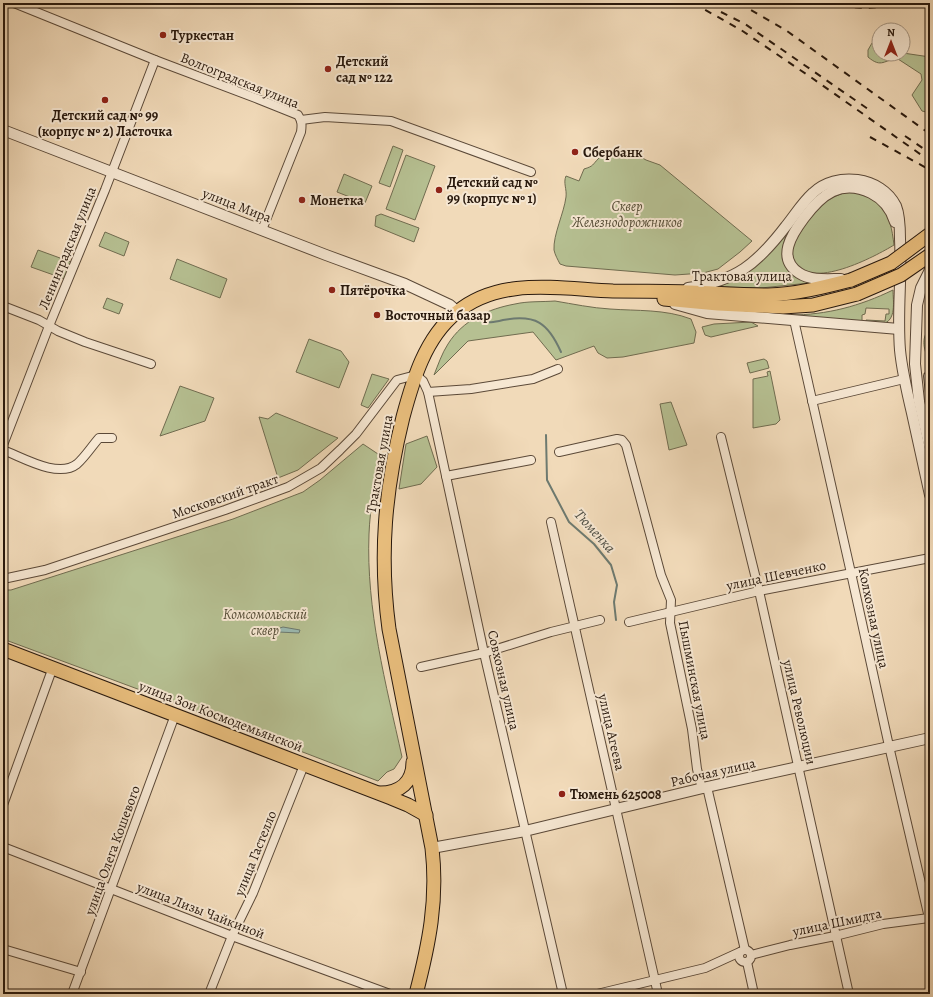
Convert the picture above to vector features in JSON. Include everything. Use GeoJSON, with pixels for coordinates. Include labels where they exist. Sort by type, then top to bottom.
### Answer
{"type":"FeatureCollection","features":[{"type":"Feature","properties":{"kind":"main road","name":"Трактовая улица"},"geometry":{"type":"LineString","coordinates":[[416,994],[433,911],[434,882],[432,848],[389,623],[385,595],[383,558],[385,516],[391,470],[406,404],[422,359],[433,339],[444,324],[457,311],[484,297],[516,288],[550,287],[662,295],[769,295],[802,292],[851,280],[891,262],[914,247],[930,234]]}},
{"type":"Feature","properties":{"kind":"main road","name":"Трактовая улица"},"geometry":{"type":"LineString","coordinates":[[662,295],[718,304],[783,307],[813,305],[856,294],[901,275],[930,255]]}},
{"type":"Feature","properties":{"kind":"main road","name":"улица Зои Космодемьянской"},"geometry":{"type":"LineString","coordinates":[[3,649],[376,792],[408,805],[426,815]]}},
{"type":"Feature","properties":{"kind":"main road"},"geometry":{"type":"LineString","coordinates":[[376,792],[391,793],[405,785],[412,770],[413,752]]}},
{"type":"Feature","properties":{"kind":"street","name":"Волгоградская улица"},"geometry":{"type":"LineString","coordinates":[[14,3],[155,60],[298,115],[301,120],[325,118],[391,121],[531,172]]}},
{"type":"Feature","properties":{"kind":"street","name":"Ленинградская улица"},"geometry":{"type":"LineString","coordinates":[[3,445],[155,60]]}},
{"type":"Feature","properties":{"kind":"street"},"geometry":{"type":"LineString","coordinates":[[262,230],[301,132],[301,120]]}},
{"type":"Feature","properties":{"kind":"street","name":"улица Мира"},"geometry":{"type":"LineString","coordinates":[[3,130],[405,284],[450,306],[457,311]]}},
{"type":"Feature","properties":{"kind":"street"},"geometry":{"type":"LineString","coordinates":[[662,295],[718,282],[745,269],[760,258],[813,193],[824,185],[839,180],[852,179],[868,183],[881,189],[890,197],[898,212],[900,237],[899,329],[901,363],[930,495]]}},
{"type":"Feature","properties":{"kind":"street"},"geometry":{"type":"LineString","coordinates":[[851,280],[808,278],[796,271],[790,264],[788,248],[791,238],[817,202],[827,194],[840,189],[854,188],[868,191],[879,198],[887,206],[893,216],[900,237]]}},
{"type":"Feature","properties":{"kind":"street"},"geometry":{"type":"LineString","coordinates":[[930,270],[921,288],[918,301],[916,315],[915,364],[917,388],[930,449]]}},
{"type":"Feature","properties":{"kind":"street"},"geometry":{"type":"LineString","coordinates":[[662,295],[697,311],[707,313],[899,329]]}},
{"type":"Feature","properties":{"kind":"street"},"geometry":{"type":"LineString","coordinates":[[3,306],[39,320],[85,342],[151,364]]}},
{"type":"Feature","properties":{"kind":"street","name":"Колхозная улица"},"geometry":{"type":"LineString","coordinates":[[794,320],[889,746],[930,920]]}},
{"type":"Feature","properties":{"kind":"street"},"geometry":{"type":"LineString","coordinates":[[428,392],[471,389],[533,379],[558,369]]}},
{"type":"Feature","properties":{"kind":"street","name":"Совхозная улица"},"geometry":{"type":"LineString","coordinates":[[416,375],[423,381],[428,392],[484,653],[563,994]]}},
{"type":"Feature","properties":{"kind":"street","name":"Московский тракт"},"geometry":{"type":"LineString","coordinates":[[3,580],[71,562],[288,487],[321,468],[340,450],[368,419],[397,380],[416,375]]}},
{"type":"Feature","properties":{"kind":"street"},"geometry":{"type":"LineString","coordinates":[[930,375],[928,376],[930,393]]}},
{"type":"Feature","properties":{"kind":"street"},"geometry":{"type":"LineString","coordinates":[[812,401],[904,378]]}},
{"type":"Feature","properties":{"kind":"street","name":"улица Революции"},"geometry":{"type":"LineString","coordinates":[[721,437],[759,591],[849,994]]}},
{"type":"Feature","properties":{"kind":"street"},"geometry":{"type":"LineString","coordinates":[[3,450],[51,469],[64,470],[76,465],[99,438],[112,438]]}},
{"type":"Feature","properties":{"kind":"street","name":"Пышминская улица"},"geometry":{"type":"LineString","coordinates":[[559,452],[617,439],[622,440],[626,445],[661,575],[669,594],[671,606],[670,623],[692,729],[697,769],[704,788],[746,955],[754,994]]}},
{"type":"Feature","properties":{"kind":"street"},"geometry":{"type":"LineString","coordinates":[[446,476],[531,460]]}},
{"type":"Feature","properties":{"kind":"street","name":"улица Агеева"},"geometry":{"type":"LineString","coordinates":[[551,522],[658,994]]}},
{"type":"Feature","properties":{"kind":"street","name":"улица Шевченко"},"geometry":{"type":"LineString","coordinates":[[629,622],[759,591],[930,558]]}},
{"type":"Feature","properties":{"kind":"street"},"geometry":{"type":"LineString","coordinates":[[421,667],[484,653],[551,632],[600,620]]}},
{"type":"Feature","properties":{"kind":"street"},"geometry":{"type":"LineString","coordinates":[[3,805],[53,667]]}},
{"type":"Feature","properties":{"kind":"street","name":"улица Олега Кошевого"},"geometry":{"type":"LineString","coordinates":[[72,994],[175,715]]}},
{"type":"Feature","properties":{"kind":"street","name":"Рабочая улица"},"geometry":{"type":"LineString","coordinates":[[432,848],[525,831],[704,788],[930,738]]}},
{"type":"Feature","properties":{"kind":"street","name":"улица Гастелло"},"geometry":{"type":"LineString","coordinates":[[209,994],[232,936],[253,893],[304,765]]}},
{"type":"Feature","properties":{"kind":"street","name":"улица Лизы Чайкиной"},"geometry":{"type":"LineString","coordinates":[[3,847],[232,936],[390,994]]}},
{"type":"Feature","properties":{"kind":"street","name":"улица Шмидта"},"geometry":{"type":"LineString","coordinates":[[597,994],[705,968],[746,955],[883,924],[930,920]]}},
{"type":"Feature","properties":{"kind":"street"},"geometry":{"type":"LineString","coordinates":[[3,950],[81,972]]}},
{"type":"Feature","properties":{"kind":"green space"},"geometry":{"type":"Polygon","coordinates":[[[871,45],[871,59],[868,57],[868,50],[871,45]]]}},
{"type":"Feature","properties":{"kind":"green space"},"geometry":{"type":"Polygon","coordinates":[[[911,54],[930,57],[930,113],[922,111],[912,95],[922,80],[921,74],[903,62],[911,62],[911,54]]]}},
{"type":"Feature","properties":{"kind":"green space"},"geometry":{"type":"Polygon","coordinates":[[[393,146],[403,150],[390,187],[379,183],[393,146]]]}},
{"type":"Feature","properties":{"kind":"green space","name":"Сквер Железнодорожников"},"geometry":{"type":"Polygon","coordinates":[[[620,150],[660,165],[752,241],[718,269],[703,273],[675,275],[566,266],[560,264],[554,252],[554,244],[566,197],[566,176],[579,181],[584,169],[591,166],[604,155],[620,150]]]}},
{"type":"Feature","properties":{"kind":"green space"},"geometry":{"type":"Polygon","coordinates":[[[406,155],[435,166],[415,220],[386,209],[406,155]]]}},
{"type":"Feature","properties":{"kind":"green space"},"geometry":{"type":"Polygon","coordinates":[[[344,174],[372,186],[365,203],[337,192],[344,174]]]}},
{"type":"Feature","properties":{"kind":"green space"},"geometry":{"type":"Polygon","coordinates":[[[847,192],[854,192],[868,196],[884,210],[890,223],[894,245],[843,269],[813,273],[802,270],[794,261],[792,256],[793,247],[797,238],[818,208],[833,197],[847,192]]]}},
{"type":"Feature","properties":{"kind":"green space"},"geometry":{"type":"Polygon","coordinates":[[[381,214],[419,228],[414,242],[375,226],[376,216],[381,214]]]}},
{"type":"Feature","properties":{"kind":"green space"},"geometry":{"type":"Polygon","coordinates":[[[105,232],[129,242],[124,256],[99,246],[105,232]]]}},
{"type":"Feature","properties":{"kind":"green space"},"geometry":{"type":"Polygon","coordinates":[[[785,235],[783,259],[789,271],[809,283],[761,288],[719,287],[731,281],[785,235]]]}},
{"type":"Feature","properties":{"kind":"green space"},"geometry":{"type":"Polygon","coordinates":[[[38,250],[71,262],[65,279],[31,267],[38,250]]]}},
{"type":"Feature","properties":{"kind":"green space"},"geometry":{"type":"Polygon","coordinates":[[[177,259],[227,279],[220,298],[170,279],[177,259]]]}},
{"type":"Feature","properties":{"kind":"green space"},"geometry":{"type":"Polygon","coordinates":[[[893,290],[892,315],[887,322],[882,324],[866,324],[866,320],[885,321],[886,314],[889,314],[889,309],[866,308],[865,314],[862,315],[862,324],[790,315],[804,315],[856,305],[893,290]]]}},
{"type":"Feature","properties":{"kind":"green space"},"geometry":{"type":"Polygon","coordinates":[[[107,298],[123,304],[119,314],[103,308],[107,298]]]}},
{"type":"Feature","properties":{"kind":"green space"},"geometry":{"type":"Polygon","coordinates":[[[555,301],[596,308],[651,311],[691,319],[696,332],[694,343],[623,357],[607,358],[598,353],[594,346],[556,360],[533,332],[468,341],[434,375],[448,344],[461,328],[477,317],[505,306],[530,302],[555,301]]]}},
{"type":"Feature","properties":{"kind":"green space"},"geometry":{"type":"Polygon","coordinates":[[[751,322],[758,326],[711,337],[705,335],[702,327],[714,324],[751,322]]]}},
{"type":"Feature","properties":{"kind":"green space"},"geometry":{"type":"Polygon","coordinates":[[[930,327],[930,363],[926,354],[924,340],[930,327]]]}},
{"type":"Feature","properties":{"kind":"green space"},"geometry":{"type":"Polygon","coordinates":[[[309,339],[341,351],[349,362],[339,388],[296,372],[309,339]]]}},
{"type":"Feature","properties":{"kind":"green space"},"geometry":{"type":"Polygon","coordinates":[[[764,359],[767,361],[769,368],[750,373],[747,363],[764,359]]]}},
{"type":"Feature","properties":{"kind":"green space"},"geometry":{"type":"Polygon","coordinates":[[[770,371],[780,420],[776,424],[753,428],[753,379],[768,376],[767,372],[770,371]]]}},
{"type":"Feature","properties":{"kind":"green space"},"geometry":{"type":"Polygon","coordinates":[[[372,374],[389,379],[368,408],[361,405],[372,374]]]}},
{"type":"Feature","properties":{"kind":"green space"},"geometry":{"type":"Polygon","coordinates":[[[180,386],[214,398],[205,421],[160,436],[180,386]]]}},
{"type":"Feature","properties":{"kind":"green space"},"geometry":{"type":"Polygon","coordinates":[[[671,402],[687,445],[669,450],[660,404],[671,402]]]}},
{"type":"Feature","properties":{"kind":"green space"},"geometry":{"type":"Polygon","coordinates":[[[276,413],[338,438],[298,470],[278,478],[259,417],[268,419],[276,413]]]}},
{"type":"Feature","properties":{"kind":"green space"},"geometry":{"type":"Polygon","coordinates":[[[427,436],[437,467],[421,484],[399,489],[406,444],[427,436]]]}},
{"type":"Feature","properties":{"kind":"green space","name":"Комсомольский сквер"},"geometry":{"type":"Polygon","coordinates":[[[363,444],[381,456],[373,495],[369,534],[371,591],[378,647],[402,757],[394,769],[387,772],[378,781],[3,639],[3,590],[11,590],[233,519],[303,492],[320,480],[363,444]]]}},
{"type":"Feature","properties":{"kind":"water"},"geometry":{"type":"Polygon","coordinates":[[[283,627],[300,630],[299,633],[278,632],[280,628],[283,627]]]}},
{"type":"Feature","properties":{"kind":"waterway","name":"Тюменка"},"geometry":{"type":"LineString","coordinates":[[479,320],[494,322],[514,318],[524,318],[540,323],[551,334],[561,352]]}},
{"type":"Feature","properties":{"kind":"waterway","name":"Тюменка"},"geometry":{"type":"LineString","coordinates":[[546,435],[547,480],[569,522],[594,544],[611,565],[617,585],[614,602],[616,620]]}},
{"type":"Feature","properties":{"kind":"railway"},"geometry":{"type":"LineString","coordinates":[[693,3],[741,30],[930,161]]}},
{"type":"Feature","properties":{"kind":"railway"},"geometry":{"type":"LineString","coordinates":[[739,3],[787,31],[930,134]]}},
{"type":"Feature","properties":{"kind":"railway"},"geometry":{"type":"LineString","coordinates":[[799,3],[864,8],[930,4]]}},
{"type":"Feature","properties":{"kind":"railway"},"geometry":{"type":"LineString","coordinates":[[721,12],[745,24],[868,109]]}},
{"type":"Feature","properties":{"kind":"railway"},"geometry":{"type":"LineString","coordinates":[[905,136],[930,153]]}},
{"type":"Feature","properties":{"kind":"railway"},"geometry":{"type":"LineString","coordinates":[[870,137],[930,170]]}},
{"type":"Feature","properties":{"kind":"place","name":"Туркестан"},"geometry":{"type":"Point","coordinates":[163,35]}},
{"type":"Feature","properties":{"kind":"place","name":"Детский сад № 122"},"geometry":{"type":"Point","coordinates":[328,69]}},
{"type":"Feature","properties":{"kind":"place","name":"Детский сад № 99 (корпус № 2) Ласточка"},"geometry":{"type":"Point","coordinates":[105,100]}},
{"type":"Feature","properties":{"kind":"place","name":"Сбербанк"},"geometry":{"type":"Point","coordinates":[575,152]}},
{"type":"Feature","properties":{"kind":"place","name":"Детский сад № 99 (корпус № 1)"},"geometry":{"type":"Point","coordinates":[439,190]}},
{"type":"Feature","properties":{"kind":"place","name":"Монетка"},"geometry":{"type":"Point","coordinates":[302,200]}},
{"type":"Feature","properties":{"kind":"place","name":"Пятёрочка"},"geometry":{"type":"Point","coordinates":[332,290]}},
{"type":"Feature","properties":{"kind":"place","name":"Восточный базар"},"geometry":{"type":"Point","coordinates":[377,315]}},
{"type":"Feature","properties":{"kind":"place","name":"Тюмень 625008"},"geometry":{"type":"Point","coordinates":[562,794]}}]}
